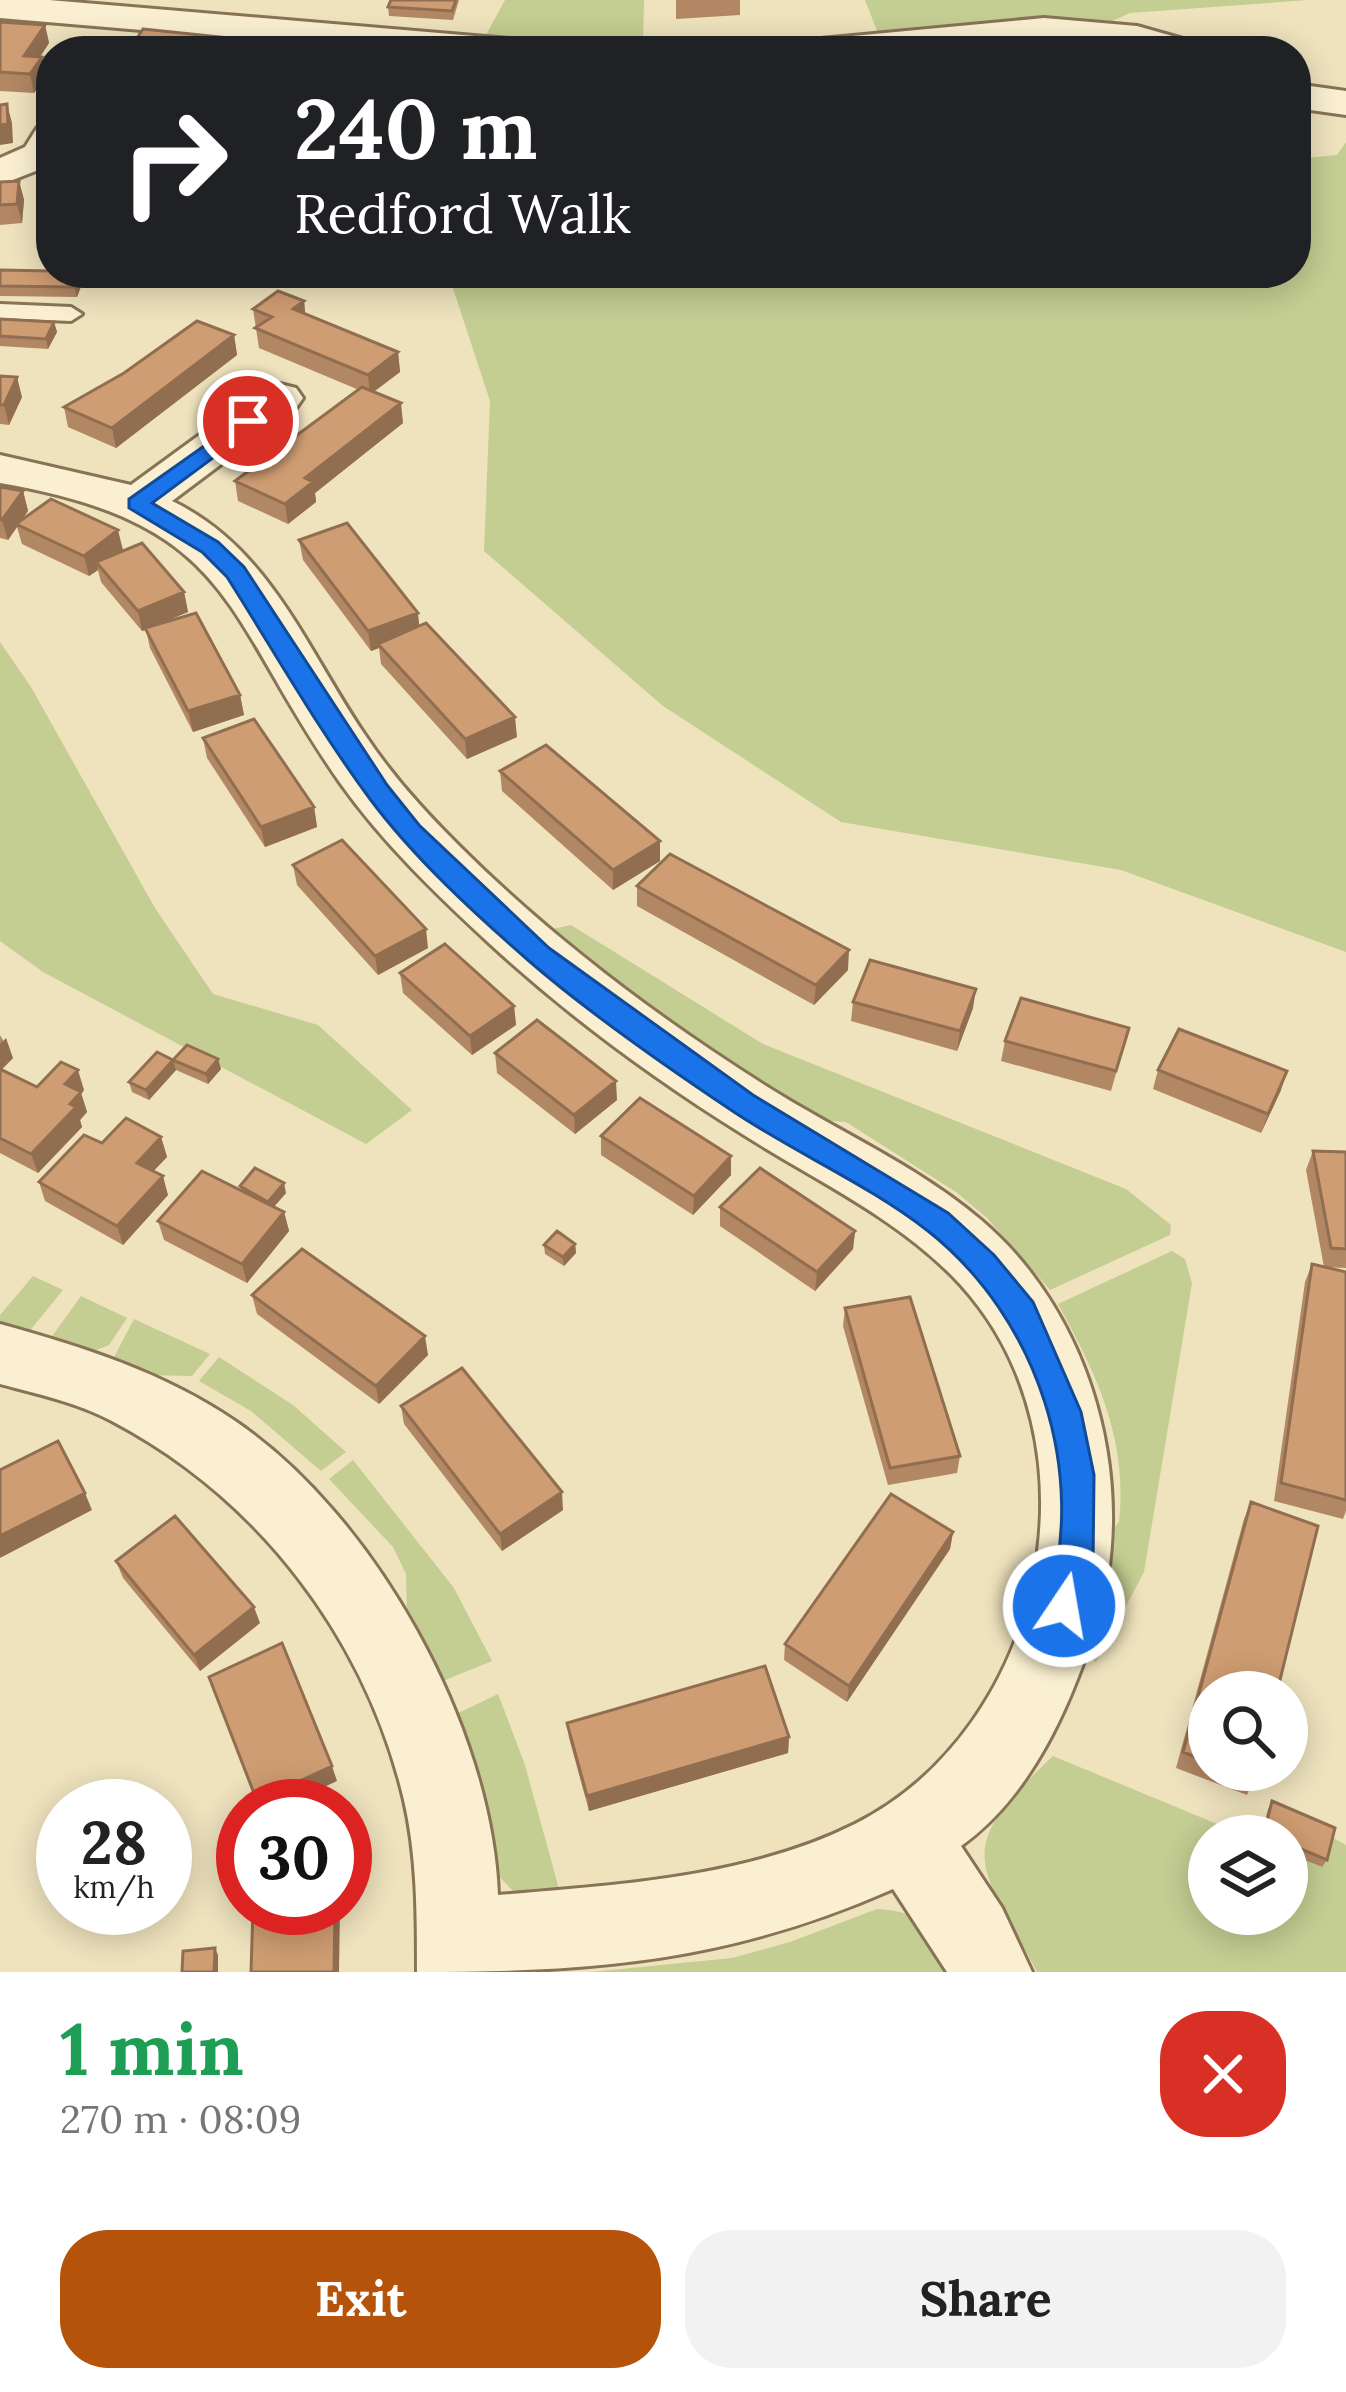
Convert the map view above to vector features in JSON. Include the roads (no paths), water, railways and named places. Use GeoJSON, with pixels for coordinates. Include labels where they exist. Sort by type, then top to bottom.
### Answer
{"type":"FeatureCollection","features":[{"type":"Feature","properties":{"kind":"street"},"geometry":{"type":"LineString","coordinates":[[0,7],[359,36]]}},
{"type":"Feature","properties":{"kind":"street"},"geometry":{"type":"LineString","coordinates":[[116,36],[130,15]]}},
{"type":"Feature","properties":{"kind":"street"},"geometry":{"type":"LineString","coordinates":[[949,36],[1032,27],[1133,36]]}},
{"type":"Feature","properties":{"kind":"street"},"geometry":{"type":"LineString","coordinates":[[1311,98],[1346,103]]}},
{"type":"Feature","properties":{"kind":"street"},"geometry":{"type":"LineString","coordinates":[[137,504],[281,397]]}},
{"type":"Feature","properties":{"kind":"street"},"geometry":{"type":"LineString","coordinates":[[0,469],[60,479],[137,504],[210,547],[236,572],[360,769],[410,831],[493,913],[540,955],[743,1103],[938,1222],[983,1264],[1022,1312],[1065,1412],[1078,1475],[1077,1565],[1039,1688],[1007,1744],[956,1802],[905,1841],[808,1888],[772,1899],[460,1956],[446,1807],[424,1731],[392,1656],[347,1585],[254,1476],[194,1433],[137,1400],[0,1354]]}},
{"type":"Feature","properties":{"kind":"street"},"geometry":{"type":"LineString","coordinates":[[905,1841],[938,1879],[973,1933],[990,1972]]}},
{"type":"Feature","properties":{"kind":"lane"},"geometry":{"type":"LineString","coordinates":[[0,311],[71,314]]}}]}
